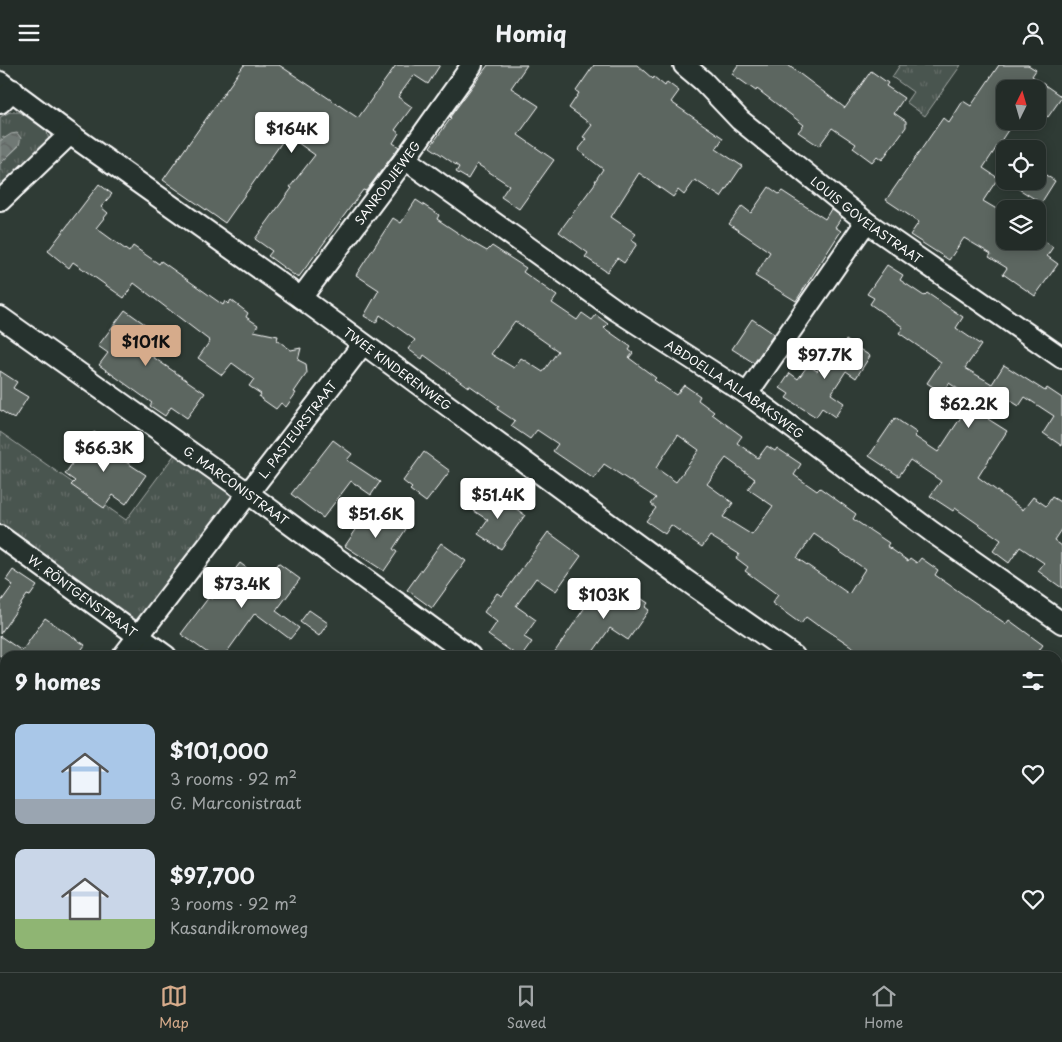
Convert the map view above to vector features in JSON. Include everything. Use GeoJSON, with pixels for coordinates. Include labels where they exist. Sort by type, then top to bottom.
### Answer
{"type":"FeatureCollection","features":[{"type":"Feature","properties":{"kind":"street","name":"SANRODJIEWEG"},"geometry":{"type":"LineString","coordinates":[[301,299],[472,65]]}},
{"type":"Feature","properties":{"kind":"street","name":"LOUIS GOVEIASTRAAT"},"geometry":{"type":"LineString","coordinates":[[684,65],[703,81],[740,121],[866,221],[1062,358]]}},
{"type":"Feature","properties":{"kind":"street","name":"TWEE KINDERENWEG"},"geometry":{"type":"LineString","coordinates":[[4,92],[70,134],[301,299],[684,579],[787,651]]}},
{"type":"Feature","properties":{"kind":"street"},"geometry":{"type":"LineString","coordinates":[[0,201],[70,134]]}},
{"type":"Feature","properties":{"kind":"street","name":"ABDOELLA ALLABAKSWEG"},"geometry":{"type":"LineString","coordinates":[[405,159],[616,309],[747,394],[932,532],[1062,623]]}},
{"type":"Feature","properties":{"kind":"street"},"geometry":{"type":"LineString","coordinates":[[747,394],[866,221]]}},
{"type":"Feature","properties":{"kind":"street","name":"G. MARCONISTRAAT"},"geometry":{"type":"LineString","coordinates":[[0,317],[249,494],[463,651]]}},
{"type":"Feature","properties":{"kind":"street","name":"L. PASTEURSTRAAT"},"geometry":{"type":"LineString","coordinates":[[126,651],[363,344]]}},
{"type":"Feature","properties":{"kind":"street","name":"W. RÖNTGENSTRAAT"},"geometry":{"type":"LineString","coordinates":[[0,536],[159,651]]}},
{"type":"Feature","properties":{"kind":"green space"},"geometry":{"type":"Polygon","coordinates":[[[900,65],[961,65],[925,116],[906,102],[913,92],[892,77],[900,65]]]}},
{"type":"Feature","properties":{"kind":"green space"},"geometry":{"type":"Polygon","coordinates":[[[10,112],[20,112],[47,131],[49,141],[0,192],[0,164],[19,146],[3,137],[0,141],[0,117],[10,112]]]}},
{"type":"Feature","properties":{"kind":"green space"},"geometry":{"type":"Polygon","coordinates":[[[0,432],[126,520],[175,454],[234,497],[144,619],[135,623],[0,529],[0,432]]]}},
{"type":"Feature","properties":{"kind":"water"},"geometry":{"type":"Polygon","coordinates":[[[17,133],[21,138],[19,145],[0,164],[0,141],[11,134],[17,133]]]}},
{"type":"Feature","properties":{"kind":"building"},"geometry":{"type":"Polygon","coordinates":[[[244,65],[279,65],[358,118],[396,65],[440,65],[428,84],[414,75],[398,97],[412,107],[395,130],[399,133],[393,143],[399,147],[366,191],[363,190],[298,278],[268,256],[272,251],[255,239],[292,188],[290,187],[315,155],[287,135],[225,223],[163,180],[244,65]]]}},
{"type":"Feature","properties":{"kind":"building"},"geometry":{"type":"Polygon","coordinates":[[[488,65],[527,65],[511,88],[539,106],[518,135],[554,160],[519,209],[501,197],[509,185],[477,164],[468,179],[456,172],[459,167],[430,147],[488,65]]]}},
{"type":"Feature","properties":{"kind":"building"},"geometry":{"type":"Polygon","coordinates":[[[594,65],[637,65],[653,79],[654,77],[665,86],[667,82],[679,91],[671,102],[723,138],[716,149],[742,166],[721,197],[695,180],[684,195],[678,190],[673,197],[639,173],[611,217],[636,234],[631,240],[637,244],[624,263],[617,258],[607,272],[585,257],[588,253],[559,232],[596,182],[603,169],[578,150],[587,139],[583,137],[592,125],[569,108],[579,93],[576,91],[594,65]]]}},
{"type":"Feature","properties":{"kind":"building"},"geometry":{"type":"Polygon","coordinates":[[[738,65],[788,65],[845,108],[871,71],[888,83],[886,86],[904,98],[894,113],[906,121],[906,127],[882,160],[877,156],[872,162],[853,148],[856,144],[832,128],[819,146],[798,132],[804,125],[757,89],[756,91],[732,74],[738,65]]]}},
{"type":"Feature","properties":{"kind":"building"},"geometry":{"type":"Polygon","coordinates":[[[999,65],[1028,65],[1036,70],[1032,76],[1038,80],[996,80],[996,130],[1008,130],[1001,140],[996,140],[996,148],[983,168],[996,177],[996,181],[983,201],[996,209],[996,250],[1046,250],[1046,242],[1053,247],[1047,256],[1058,264],[1035,296],[1003,274],[1007,268],[989,257],[991,254],[964,238],[949,260],[910,235],[919,222],[886,200],[943,118],[949,123],[963,101],[971,106],[999,65]]]}},
{"type":"Feature","properties":{"kind":"building"},"geometry":{"type":"Polygon","coordinates":[[[1046,86],[1062,97],[1048,117],[1046,116],[1046,86]]]}},
{"type":"Feature","properties":{"kind":"building"},"geometry":{"type":"Polygon","coordinates":[[[1046,175],[1055,181],[1043,200],[1036,200],[1020,190],[1046,190],[1046,175]]]}},
{"type":"Feature","properties":{"kind":"building"},"geometry":{"type":"Polygon","coordinates":[[[99,184],[112,194],[101,207],[108,213],[96,228],[129,252],[133,246],[159,264],[161,261],[223,305],[225,301],[228,304],[231,300],[248,313],[246,317],[258,325],[254,331],[278,336],[277,340],[291,350],[301,348],[298,360],[306,364],[307,373],[286,407],[281,403],[276,409],[259,397],[261,394],[249,386],[254,379],[232,363],[222,375],[198,358],[210,341],[134,283],[124,298],[73,262],[69,268],[48,251],[99,184]]]}},
{"type":"Feature","properties":{"kind":"building"},"geometry":{"type":"Polygon","coordinates":[[[769,187],[779,194],[782,191],[825,219],[831,209],[842,217],[835,227],[841,231],[796,301],[755,276],[770,252],[729,224],[742,206],[751,213],[769,187]]]}},
{"type":"Feature","properties":{"kind":"building"},"geometry":{"type":"Polygon","coordinates":[[[416,200],[439,215],[437,219],[473,243],[487,251],[492,246],[526,268],[523,272],[557,296],[552,303],[577,320],[582,313],[592,320],[596,315],[608,324],[604,328],[631,347],[629,350],[633,353],[629,358],[656,378],[654,380],[676,395],[684,385],[700,396],[698,400],[714,412],[712,414],[742,436],[737,443],[758,458],[767,446],[775,451],[777,448],[801,464],[794,475],[817,491],[820,488],[856,514],[853,519],[889,543],[887,546],[908,561],[910,558],[917,563],[921,558],[938,570],[935,575],[1006,624],[1009,620],[1043,645],[1039,651],[858,651],[806,617],[801,624],[772,603],[778,595],[745,571],[748,567],[736,558],[739,554],[710,536],[702,547],[671,525],[665,534],[646,521],[656,508],[651,504],[656,498],[604,464],[594,479],[553,451],[558,444],[537,430],[530,439],[511,426],[515,421],[497,409],[499,406],[469,385],[468,387],[424,355],[422,359],[408,349],[415,340],[380,315],[376,323],[364,316],[379,290],[356,275],[393,218],[401,223],[416,200]],[[515,321],[491,354],[514,368],[521,358],[543,372],[558,351],[515,321]],[[678,435],[656,468],[676,482],[699,450],[678,435]],[[726,458],[707,484],[733,503],[723,517],[752,535],[773,506],[748,489],[755,479],[726,458]],[[814,534],[797,558],[849,594],[865,569],[814,534]]]}},
{"type":"Feature","properties":{"kind":"building"},"geometry":{"type":"Polygon","coordinates":[[[887,265],[903,275],[900,280],[924,296],[927,293],[963,317],[956,328],[981,345],[965,368],[992,384],[1004,365],[1045,391],[1047,388],[1062,398],[1062,446],[1043,433],[1054,416],[1025,397],[1019,406],[1003,396],[988,419],[1007,431],[978,477],[1023,510],[1033,497],[1046,506],[1052,497],[1062,503],[1062,528],[1054,540],[1062,546],[1062,588],[1038,571],[1044,563],[1020,547],[1009,563],[993,551],[1001,540],[955,508],[953,511],[930,496],[941,481],[910,460],[899,476],[869,456],[895,418],[917,433],[914,436],[938,452],[973,399],[949,383],[942,393],[927,383],[941,362],[899,333],[903,327],[870,304],[874,298],[867,294],[887,265]]]}},
{"type":"Feature","properties":{"kind":"building"},"geometry":{"type":"Polygon","coordinates":[[[125,310],[163,337],[150,355],[205,393],[187,418],[171,407],[165,416],[150,406],[152,403],[99,365],[108,353],[98,346],[125,310]]]}},
{"type":"Feature","properties":{"kind":"building"},"geometry":{"type":"Polygon","coordinates":[[[752,319],[774,334],[754,363],[732,349],[752,319]]]}},
{"type":"Feature","properties":{"kind":"building"},"geometry":{"type":"Polygon","coordinates":[[[846,340],[870,356],[856,378],[846,371],[831,394],[844,403],[835,417],[822,408],[816,417],[786,398],[789,394],[780,388],[790,373],[798,379],[808,365],[817,371],[837,341],[843,345],[846,340]]]}},
{"type":"Feature","properties":{"kind":"building"},"geometry":{"type":"Polygon","coordinates":[[[0,371],[17,382],[13,388],[28,397],[14,419],[0,410],[0,371]]]}},
{"type":"Feature","properties":{"kind":"building"},"geometry":{"type":"Polygon","coordinates":[[[94,432],[124,453],[120,458],[146,475],[126,504],[113,495],[104,508],[71,485],[75,481],[65,474],[94,432]]]}},
{"type":"Feature","properties":{"kind":"building"},"geometry":{"type":"Polygon","coordinates":[[[333,440],[352,454],[347,460],[380,482],[371,495],[351,481],[323,518],[291,494],[333,440]]]}},
{"type":"Feature","properties":{"kind":"building"},"geometry":{"type":"Polygon","coordinates":[[[424,452],[450,471],[426,502],[410,490],[412,488],[403,481],[424,452]]]}},
{"type":"Feature","properties":{"kind":"building"},"geometry":{"type":"Polygon","coordinates":[[[493,493],[525,515],[501,549],[478,534],[488,520],[474,511],[486,495],[489,498],[493,493]]]}},
{"type":"Feature","properties":{"kind":"building"},"geometry":{"type":"Polygon","coordinates":[[[372,506],[406,529],[393,549],[397,552],[384,571],[345,546],[372,506]]]}},
{"type":"Feature","properties":{"kind":"building"},"geometry":{"type":"Polygon","coordinates":[[[548,532],[581,556],[556,591],[536,578],[516,606],[536,620],[524,637],[532,642],[526,651],[511,651],[488,635],[497,622],[484,612],[497,593],[502,596],[548,532]]]}},
{"type":"Feature","properties":{"kind":"building"},"geometry":{"type":"Polygon","coordinates":[[[441,543],[466,561],[432,608],[407,590],[441,543]]]}},
{"type":"Feature","properties":{"kind":"building"},"geometry":{"type":"Polygon","coordinates":[[[240,563],[264,581],[278,563],[300,579],[276,611],[299,628],[290,639],[255,613],[228,651],[205,651],[181,634],[209,597],[212,599],[240,563]]]}},
{"type":"Feature","properties":{"kind":"building"},"geometry":{"type":"Polygon","coordinates":[[[13,570],[37,586],[30,596],[27,595],[0,634],[0,603],[13,585],[6,580],[13,570]]]}},
{"type":"Feature","properties":{"kind":"building"},"geometry":{"type":"Polygon","coordinates":[[[604,579],[616,587],[618,583],[648,603],[645,607],[649,610],[628,640],[610,628],[594,651],[555,651],[604,579]]]}},
{"type":"Feature","properties":{"kind":"building"},"geometry":{"type":"Polygon","coordinates":[[[309,610],[328,623],[319,636],[300,622],[309,610]]]}},
{"type":"Feature","properties":{"kind":"building"},"geometry":{"type":"Polygon","coordinates":[[[45,618],[85,645],[81,651],[22,651],[45,618]]]}},
{"type":"Feature","properties":{"kind":"building"},"geometry":{"type":"Polygon","coordinates":[[[0,636],[22,651],[0,651],[0,636]]]}}]}
